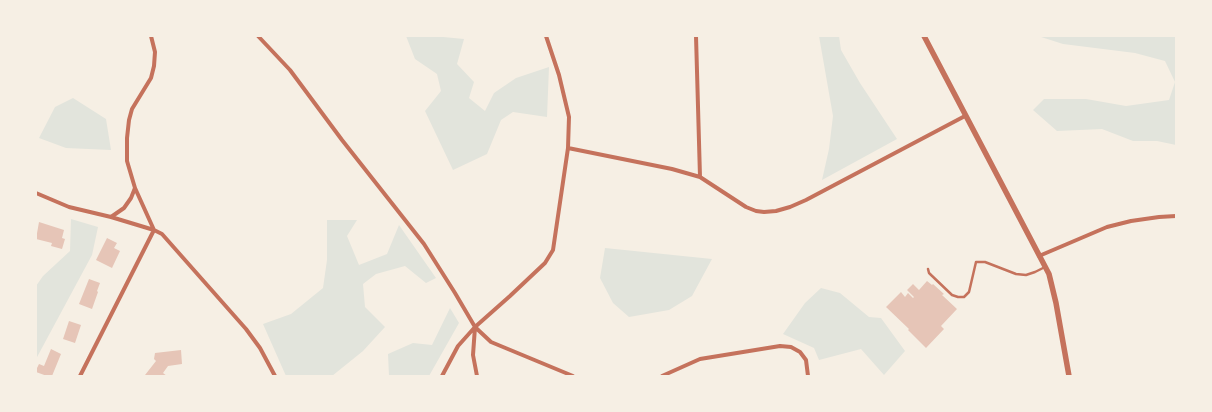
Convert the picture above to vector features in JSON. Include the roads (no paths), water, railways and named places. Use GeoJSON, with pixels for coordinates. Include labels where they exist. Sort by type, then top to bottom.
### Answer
{"type":"FeatureCollection","features":[{"type":"Feature","properties":{"kind":"street"},"geometry":{"type":"LineString","coordinates":[[151,36],[154,52],[154,66],[151,78],[132,110],[128,120],[128,161],[135,188],[154,230]]}},
{"type":"Feature","properties":{"kind":"street"},"geometry":{"type":"LineString","coordinates":[[258,36],[290,70],[342,140],[424,244],[474,327],[491,342],[573,376]]}},
{"type":"Feature","properties":{"kind":"street"},"geometry":{"type":"LineString","coordinates":[[442,376],[458,346],[474,327],[545,263],[553,250],[568,148],[569,117],[559,75],[546,36]]}},
{"type":"Feature","properties":{"kind":"street"},"geometry":{"type":"LineString","coordinates":[[696,36],[700,177]]}},
{"type":"Feature","properties":{"kind":"street"},"geometry":{"type":"LineString","coordinates":[[924,36],[1045,267],[1056,303],[1069,376]]}},
{"type":"Feature","properties":{"kind":"street"},"geometry":{"type":"LineString","coordinates":[[568,148],[672,169],[700,177],[751,209],[764,212],[776,211],[806,200],[966,116]]}},
{"type":"Feature","properties":{"kind":"street"},"geometry":{"type":"LineString","coordinates":[[111,217],[124,208],[132,198],[135,188]]}},
{"type":"Feature","properties":{"kind":"street"},"geometry":{"type":"LineString","coordinates":[[36,193],[45,198],[69,206],[111,217],[154,230],[162,234],[246,329],[260,348],[275,376]]}},
{"type":"Feature","properties":{"kind":"street"},"geometry":{"type":"LineString","coordinates":[[1039,256],[1107,227],[1131,221],[1176,216]]}},
{"type":"Feature","properties":{"kind":"street"},"geometry":{"type":"LineString","coordinates":[[80,376],[154,230]]}},
{"type":"Feature","properties":{"kind":"street"},"geometry":{"type":"LineString","coordinates":[[474,327],[473,355],[477,376]]}},
{"type":"Feature","properties":{"kind":"street"},"geometry":{"type":"LineString","coordinates":[[662,376],[668,375],[700,359],[780,346],[791,347],[800,352],[806,360],[808,376]]}},
{"type":"Feature","properties":{"kind":"lane"},"geometry":{"type":"LineString","coordinates":[[928,269],[929,273],[952,295],[964,297],[969,292],[976,262],[985,262],[1016,274],[1026,275],[1045,267]]}}]}
